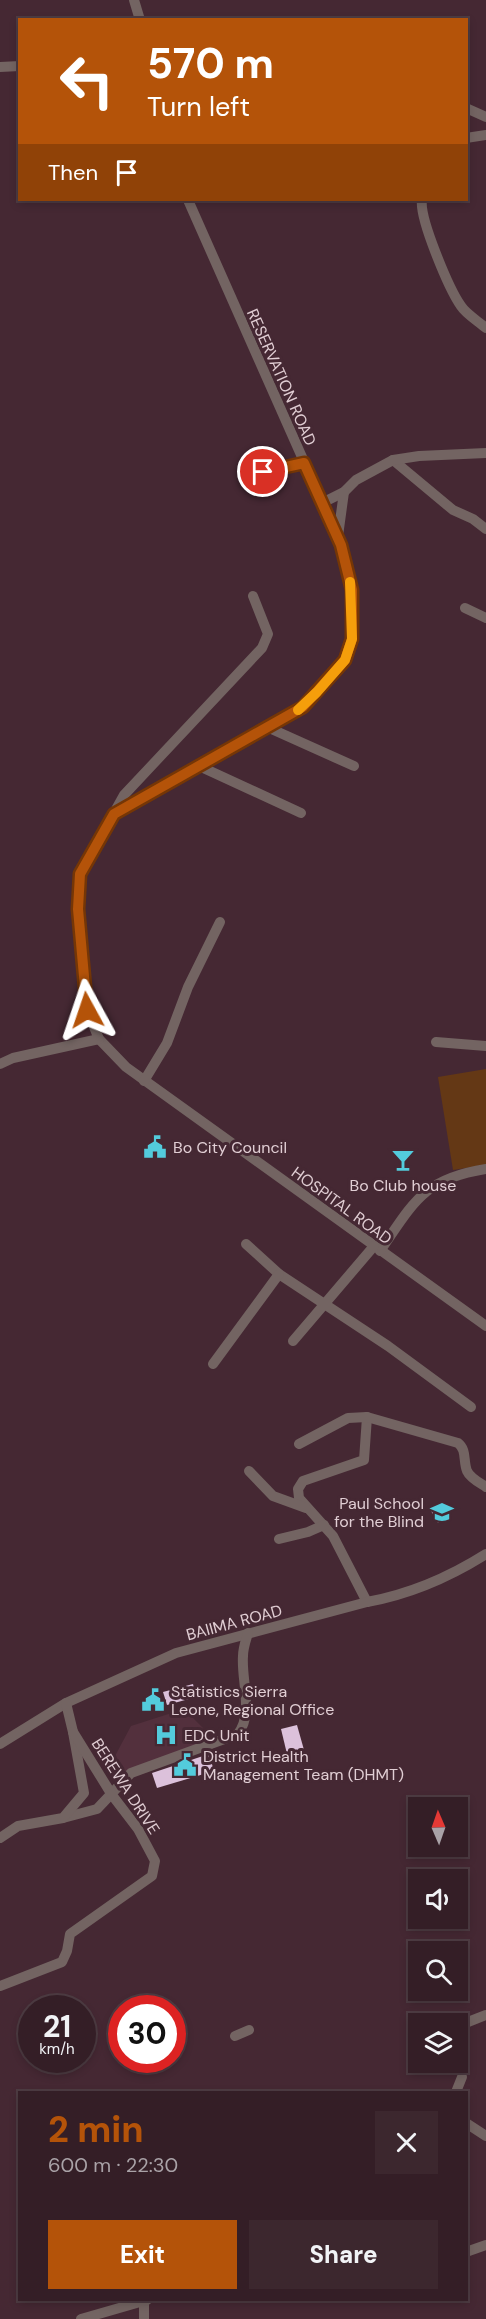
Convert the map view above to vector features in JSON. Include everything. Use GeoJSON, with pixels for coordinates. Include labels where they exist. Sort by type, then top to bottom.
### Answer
{"type":"FeatureCollection","features":[{"type":"Feature","properties":{"kind":"street"},"geometry":{"type":"LineString","coordinates":[[137,3],[140,18]]}},
{"type":"Feature","properties":{"kind":"street"},"geometry":{"type":"LineString","coordinates":[[0,67],[18,66]]}},
{"type":"Feature","properties":{"kind":"street"},"geometry":{"type":"LineString","coordinates":[[468,109],[486,117]]}},
{"type":"Feature","properties":{"kind":"street"},"geometry":{"type":"LineString","coordinates":[[468,138],[486,135]]}},
{"type":"Feature","properties":{"kind":"street","name":"RESERVATION ROAD"},"geometry":{"type":"LineString","coordinates":[[114,814],[303,707],[345,660],[352,639],[352,590],[338,538],[188,201]]}},
{"type":"Feature","properties":{"kind":"street"},"geometry":{"type":"LineString","coordinates":[[422,201],[421,207],[429,237],[461,307],[486,328]]}},
{"type":"Feature","properties":{"kind":"street"},"geometry":{"type":"LineString","coordinates":[[322,503],[344,492],[356,480],[393,460],[419,456],[486,453]]}},
{"type":"Feature","properties":{"kind":"street"},"geometry":{"type":"LineString","coordinates":[[393,460],[453,510],[473,519],[486,529]]}},
{"type":"Feature","properties":{"kind":"street"},"geometry":{"type":"LineString","coordinates":[[263,472],[304,463]]}},
{"type":"Feature","properties":{"kind":"street"},"geometry":{"type":"LineString","coordinates":[[338,538],[344,492]]}},
{"type":"Feature","properties":{"kind":"street"},"geometry":{"type":"LineString","coordinates":[[0,1064],[13,1058],[99,1039],[87,1010],[78,909],[80,874],[123,795],[262,648],[268,634],[253,596]]}},
{"type":"Feature","properties":{"kind":"street"},"geometry":{"type":"LineString","coordinates":[[465,608],[486,618]]}},
{"type":"Feature","properties":{"kind":"street"},"geometry":{"type":"LineString","coordinates":[[267,727],[354,766]]}},
{"type":"Feature","properties":{"kind":"street"},"geometry":{"type":"LineString","coordinates":[[199,766],[301,813]]}},
{"type":"Feature","properties":{"kind":"street"},"geometry":{"type":"LineString","coordinates":[[144,1081],[167,1043],[188,987],[220,922]]}},
{"type":"Feature","properties":{"kind":"street","name":"HOSPITAL ROAD"},"geometry":{"type":"LineString","coordinates":[[99,1039],[126,1067],[144,1081],[486,1326]]}},
{"type":"Feature","properties":{"kind":"street"},"geometry":{"type":"LineString","coordinates":[[436,1042],[486,1046]]}},
{"type":"Feature","properties":{"kind":"street"},"geometry":{"type":"LineString","coordinates":[[293,1341],[427,1189],[451,1178],[486,1168]]}},
{"type":"Feature","properties":{"kind":"street"},"geometry":{"type":"LineString","coordinates":[[246,1244],[279,1274],[388,1346],[471,1407]]}},
{"type":"Feature","properties":{"kind":"street"},"geometry":{"type":"LineString","coordinates":[[213,1364],[279,1274]]}},
{"type":"Feature","properties":{"kind":"street"},"geometry":{"type":"LineString","coordinates":[[299,1444],[348,1418],[367,1417],[458,1443],[462,1447],[467,1470],[486,1487]]}},
{"type":"Feature","properties":{"kind":"street"},"geometry":{"type":"LineString","coordinates":[[367,1417],[364,1460],[303,1481],[298,1489],[299,1498],[306,1508],[333,1536],[367,1602]]}},
{"type":"Feature","properties":{"kind":"street"},"geometry":{"type":"LineString","coordinates":[[249,1471],[273,1496],[306,1508]]}},
{"type":"Feature","properties":{"kind":"street"},"geometry":{"type":"LineString","coordinates":[[279,1539],[308,1532],[324,1525]]}},
{"type":"Feature","properties":{"kind":"street","name":"BAIIMA ROAD"},"geometry":{"type":"LineString","coordinates":[[0,1744],[66,1703],[176,1653],[367,1602],[399,1596],[434,1584],[486,1554]]}},
{"type":"Feature","properties":{"kind":"street"},"geometry":{"type":"LineString","coordinates":[[0,1838],[18,1826],[96,1809],[131,1773],[238,1734],[245,1726],[243,1655],[248,1633]]}},
{"type":"Feature","properties":{"kind":"street"},"geometry":{"type":"LineString","coordinates":[[63,1818],[84,1793],[66,1703]]}},
{"type":"Feature","properties":{"kind":"street","name":"BEREWA DRIVE"},"geometry":{"type":"LineString","coordinates":[[0,1986],[62,1962],[70,1934],[152,1876],[155,1862],[138,1829],[112,1795],[73,1732]]}},
{"type":"Feature","properties":{"kind":"street"},"geometry":{"type":"LineString","coordinates":[[468,2022],[486,2015]]}},
{"type":"Feature","properties":{"kind":"street"},"geometry":{"type":"LineString","coordinates":[[235,2036],[249,2030]]}},
{"type":"Feature","properties":{"kind":"street"},"geometry":{"type":"LineString","coordinates":[[456,2091],[462,2077]]}},
{"type":"Feature","properties":{"kind":"street"},"geometry":{"type":"LineString","coordinates":[[468,2124],[486,2136]]}},
{"type":"Feature","properties":{"kind":"street"},"geometry":{"type":"LineString","coordinates":[[468,2251],[486,2245]]}},
{"type":"Feature","properties":{"kind":"street"},"geometry":{"type":"LineString","coordinates":[[81,2319],[142,2301]]}},
{"type":"Feature","properties":{"kind":"street"},"geometry":{"type":"LineString","coordinates":[[144,2319],[145,2301]]}},
{"type":"Feature","properties":{"kind":"shaded area"},"geometry":{"type":"Polygon","coordinates":[[[486,1069],[486,1165],[453,1170],[438,1077],[486,1069]]]}},
{"type":"Feature","properties":{"kind":"shaded area","name":"EDC Unit"},"geometry":{"type":"Polygon","coordinates":[[[184,1709],[203,1728],[209,1742],[125,1774],[115,1756],[131,1726],[184,1709]]]}},
{"type":"Feature","properties":{"kind":"building","name":"Paul School for the Blind"},"geometry":{"type":"Polygon","coordinates":[[[442,1501],[451,1515],[438,1523],[430,1509],[442,1501]]]}},
{"type":"Feature","properties":{"kind":"building"},"geometry":{"type":"Polygon","coordinates":[[[193,1684],[196,1697],[167,1705],[163,1692],[193,1684]]]}},
{"type":"Feature","properties":{"kind":"building"},"geometry":{"type":"Polygon","coordinates":[[[297,1725],[304,1750],[287,1754],[281,1729],[297,1725]]]}},
{"type":"Feature","properties":{"kind":"building"},"geometry":{"type":"Polygon","coordinates":[[[209,1754],[214,1771],[157,1788],[152,1773],[209,1754]]]}},
{"type":"Feature","properties":{"kind":"slow traffic"},"geometry":{"type":"LineString","coordinates":[[298,710],[345,660],[352,639],[350,582]]}},
{"type":"Feature","properties":{"kind":"place","name":"Bo City Council"},"geometry":{"type":"Point","coordinates":[155,1147]}},
{"type":"Feature","properties":{"kind":"place","name":"Bo Club house"},"geometry":{"type":"Point","coordinates":[403,1160]}},
{"type":"Feature","properties":{"kind":"place","name":"Paul School for the Blind"},"geometry":{"type":"Point","coordinates":[442,1512]}},
{"type":"Feature","properties":{"kind":"place","name":"Statistics Sierra Leone, Regional Office"},"geometry":{"type":"Point","coordinates":[153,1700]}},
{"type":"Feature","properties":{"kind":"place","name":"EDC Unit"},"geometry":{"type":"Point","coordinates":[166,1735]}},
{"type":"Feature","properties":{"kind":"place","name":"District Health Management Team (DHMT)"},"geometry":{"type":"Point","coordinates":[185,1765]}},
{"type":"Feature","properties":{"kind":"route"},"geometry":{"type":"LineString","coordinates":[[87,1010],[78,909],[80,874],[114,814],[303,707],[345,660],[352,639],[352,590],[341,545],[304,463],[263,472]]}}]}
